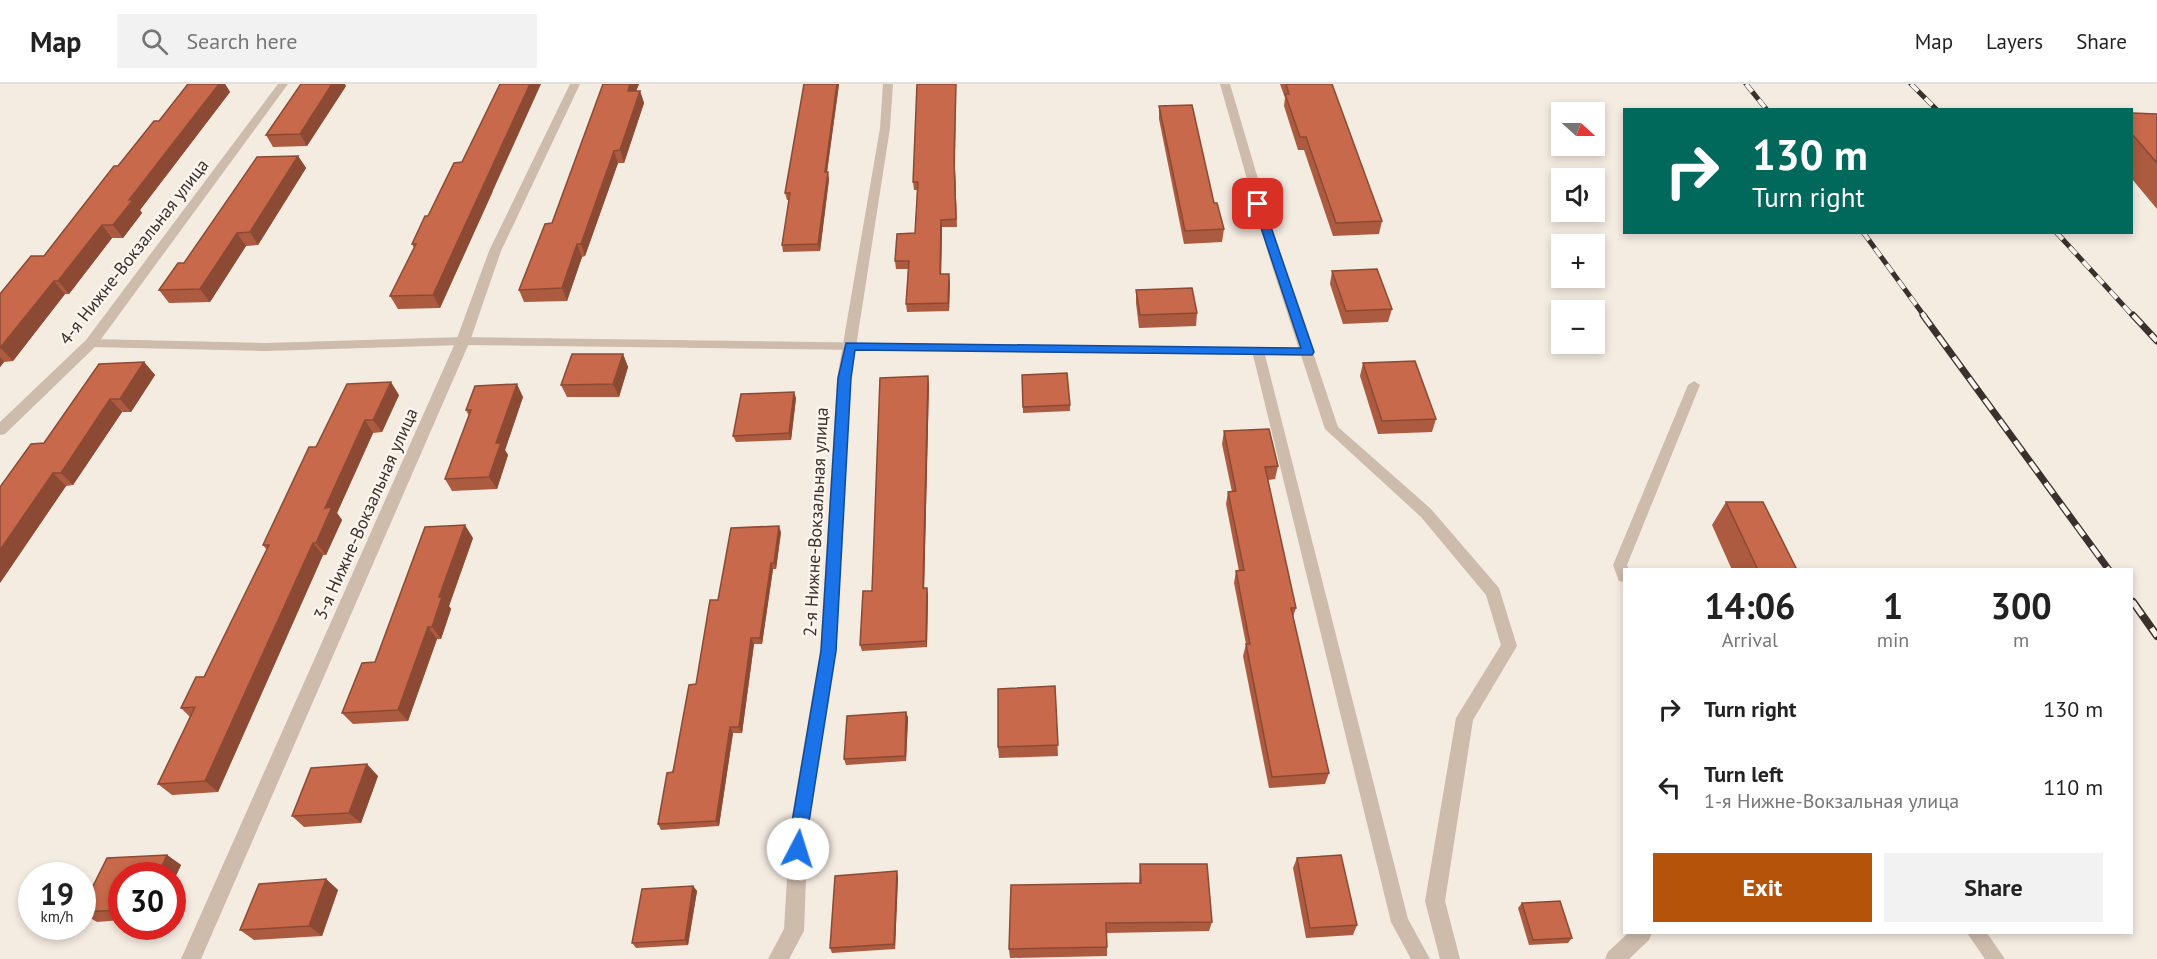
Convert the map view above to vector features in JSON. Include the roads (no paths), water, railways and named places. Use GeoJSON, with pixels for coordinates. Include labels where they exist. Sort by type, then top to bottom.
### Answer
{"type":"FeatureCollection","features":[{"type":"Feature","properties":{"kind":"street","name":"4-я Нижне-Вокзальная улица"},"geometry":{"type":"LineString","coordinates":[[0,430],[91,343],[282,84]]}},
{"type":"Feature","properties":{"kind":"street","name":"3-я Нижне-Вокзальная улица"},"geometry":{"type":"LineString","coordinates":[[191,959],[463,341],[495,251],[575,84]]}},
{"type":"Feature","properties":{"kind":"street","name":"2-я Нижне-Вокзальная улица"},"geometry":{"type":"LineString","coordinates":[[778,959],[794,930],[799,828],[828,651],[844,378],[885,128],[888,84]]}},
{"type":"Feature","properties":{"kind":"street"},"geometry":{"type":"LineString","coordinates":[[1225,84],[1240,132],[1246,166],[1332,429],[1426,513],[1492,592],[1509,646],[1465,718],[1435,901],[1450,959]]}},
{"type":"Feature","properties":{"kind":"street"},"geometry":{"type":"LineString","coordinates":[[1626,955],[1641,934]]}},
{"type":"Feature","properties":{"kind":"lane"},"geometry":{"type":"LineString","coordinates":[[91,343],[266,347],[463,341],[1308,352]]}},
{"type":"Feature","properties":{"kind":"lane"},"geometry":{"type":"LineString","coordinates":[[1258,351],[1400,922],[1421,959]]}},
{"type":"Feature","properties":{"kind":"lane"},"geometry":{"type":"LineString","coordinates":[[1623,574],[1620,565],[1694,385]]}},
{"type":"Feature","properties":{"kind":"lane"},"geometry":{"type":"LineString","coordinates":[[1977,934],[1996,959]]}},
{"type":"Feature","properties":{"kind":"railway"},"geometry":{"type":"LineString","coordinates":[[1746,84],[1765,108]]}},
{"type":"Feature","properties":{"kind":"railway"},"geometry":{"type":"LineString","coordinates":[[1911,84],[1935,108]]}},
{"type":"Feature","properties":{"kind":"railway"},"geometry":{"type":"LineString","coordinates":[[1864,234],[1925,317]]}},
{"type":"Feature","properties":{"kind":"railway"},"geometry":{"type":"LineString","coordinates":[[2058,234],[2134,317]]}},
{"type":"Feature","properties":{"kind":"railway"},"geometry":{"type":"LineString","coordinates":[[1923,315],[2108,568]]}},
{"type":"Feature","properties":{"kind":"railway"},"geometry":{"type":"LineString","coordinates":[[2133,315],[2157,341]]}},
{"type":"Feature","properties":{"kind":"railway"},"geometry":{"type":"LineString","coordinates":[[2133,602],[2157,636]]}}]}
